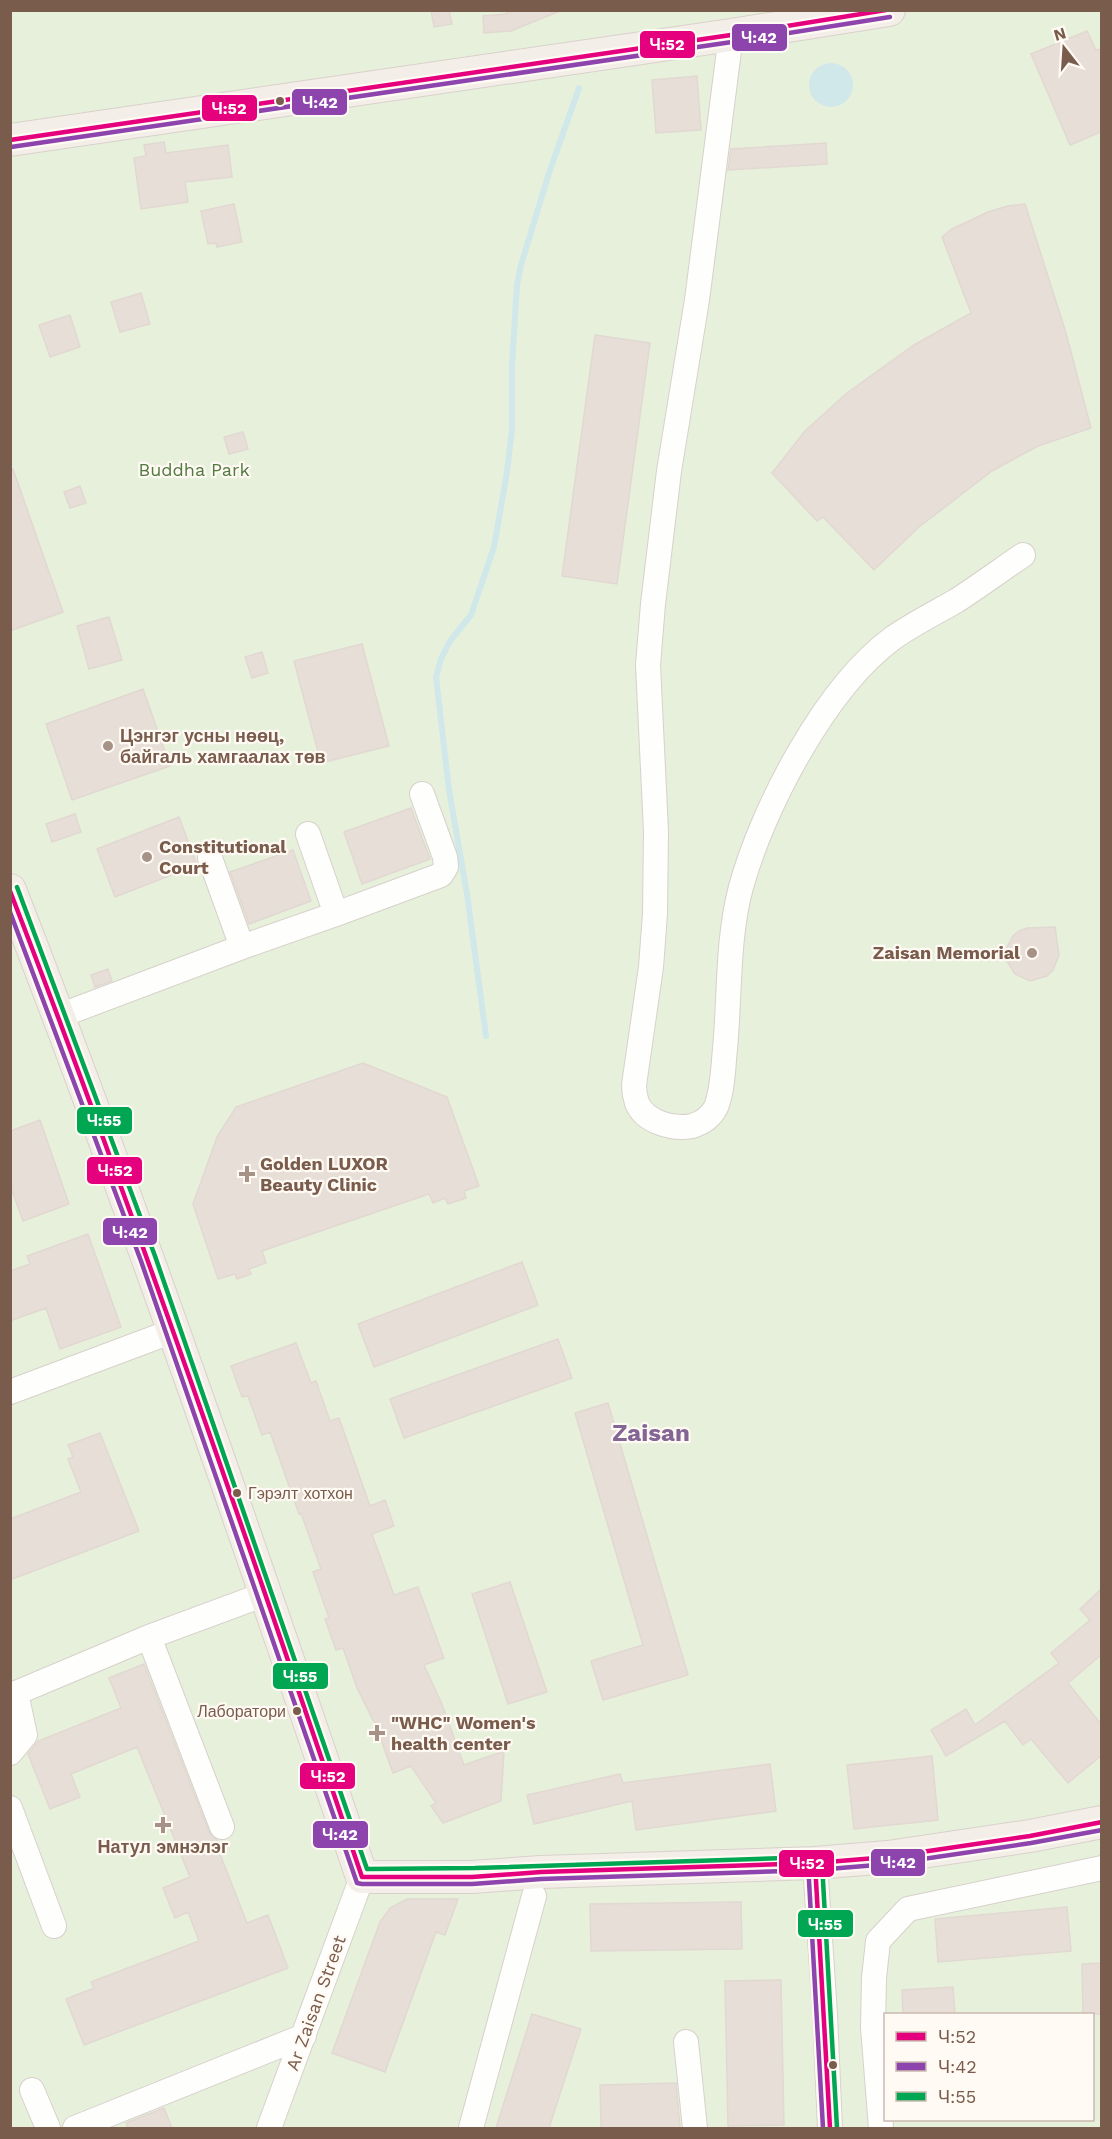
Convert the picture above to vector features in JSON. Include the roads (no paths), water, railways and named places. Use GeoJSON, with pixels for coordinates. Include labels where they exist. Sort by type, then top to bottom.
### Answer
{"type":"FeatureCollection","features":[{"type":"Feature","properties":{"kind":"main road"},"geometry":{"type":"LineString","coordinates":[[10,140],[889,10]]}},
{"type":"Feature","properties":{"kind":"main road"},"geometry":{"type":"LineString","coordinates":[[10,890],[59,1016],[173,1331],[362,1877],[472,1877],[541,1872],[815,1863],[888,1857],[1030,1836],[1101,1822]]}},
{"type":"Feature","properties":{"kind":"street"},"geometry":{"type":"LineString","coordinates":[[731,35],[697,300],[669,471],[648,665],[656,831],[655,914],[651,967],[634,1085],[639,1108],[652,1119],[679,1127],[694,1125],[707,1119],[716,1106],[722,1080],[735,922],[740,889],[770,810],[819,721],[862,666],[894,638],[959,599],[1023,555]]}},
{"type":"Feature","properties":{"kind":"street"},"geometry":{"type":"LineString","coordinates":[[59,1016],[441,875],[446,867],[445,857],[422,794]]}},
{"type":"Feature","properties":{"kind":"street"},"geometry":{"type":"LineString","coordinates":[[308,834],[336,914]]}},
{"type":"Feature","properties":{"kind":"street"},"geometry":{"type":"LineString","coordinates":[[210,858],[242,947]]}},
{"type":"Feature","properties":{"kind":"street"},"geometry":{"type":"LineString","coordinates":[[10,1392],[173,1331]]}},
{"type":"Feature","properties":{"kind":"street"},"geometry":{"type":"LineString","coordinates":[[10,1754],[25,1735],[13,1694],[149,1637],[265,1594]]}},
{"type":"Feature","properties":{"kind":"street"},"geometry":{"type":"LineString","coordinates":[[149,1637],[222,1827]]}},
{"type":"Feature","properties":{"kind":"street"},"geometry":{"type":"LineString","coordinates":[[10,1808],[54,1926]]}},
{"type":"Feature","properties":{"kind":"street"},"geometry":{"type":"LineString","coordinates":[[815,1863],[830,2128]]}},
{"type":"Feature","properties":{"kind":"street"},"geometry":{"type":"LineString","coordinates":[[881,2128],[873,2027],[874,1978],[878,1941],[892,1924],[908,1909],[1101,1868]]}},
{"type":"Feature","properties":{"kind":"street","name":"Ar Zaisan Street"},"geometry":{"type":"LineString","coordinates":[[269,2128],[362,1877]]}},
{"type":"Feature","properties":{"kind":"street"},"geometry":{"type":"LineString","coordinates":[[471,2128],[534,1896]]}},
{"type":"Feature","properties":{"kind":"street"},"geometry":{"type":"LineString","coordinates":[[75,2128],[304,2036]]}},
{"type":"Feature","properties":{"kind":"street"},"geometry":{"type":"LineString","coordinates":[[686,2042],[695,2128]]}},
{"type":"Feature","properties":{"kind":"street"},"geometry":{"type":"LineString","coordinates":[[32,2090],[48,2128]]}},
{"type":"Feature","properties":{"kind":"water"},"geometry":{"type":"Polygon","coordinates":[[[831,63],[847,69],[853,85],[847,101],[831,107],[815,101],[809,85],[815,69],[831,63]]]}},
{"type":"Feature","properties":{"kind":"waterway"},"geometry":{"type":"LineString","coordinates":[[486,1036],[467,894],[449,790],[436,677],[441,659],[450,641],[471,615],[494,547],[512,429],[512,365],[517,285],[549,173],[579,88]]}},
{"type":"Feature","properties":{"kind":"place","name":"Цэнгэг усны нөөц, байгаль хамгаалах төв"},"geometry":{"type":"Point","coordinates":[108,746]}},
{"type":"Feature","properties":{"kind":"place","name":"Constitutional Court"},"geometry":{"type":"Point","coordinates":[147,857]}},
{"type":"Feature","properties":{"kind":"place","name":"Zaisan Memorial"},"geometry":{"type":"Point","coordinates":[1032,953]}},
{"type":"Feature","properties":{"kind":"place","name":"Golden LUXOR Beauty Clinic"},"geometry":{"type":"Point","coordinates":[247,1174]}},
{"type":"Feature","properties":{"kind":"place","name":"Гэрэлт хотхон"},"geometry":{"type":"Point","coordinates":[237,1493]}},
{"type":"Feature","properties":{"kind":"place","name":"Лаборатори"},"geometry":{"type":"Point","coordinates":[297,1711]}},
{"type":"Feature","properties":{"kind":"place","name":"\"WHC\" Women's health center"},"geometry":{"type":"Point","coordinates":[377,1733]}},
{"type":"Feature","properties":{"kind":"place","name":"Натул эмнэлэг"},"geometry":{"type":"Point","coordinates":[163,1825]}},
{"type":"Feature","properties":{"kind":"district","name":"Zaisan"},"geometry":{"type":"Point","coordinates":[651,1433]}},
{"type":"Feature","properties":{"kind":"park label","name":"Buddha Park"},"geometry":{"type":"Point","coordinates":[194,470]}}]}
